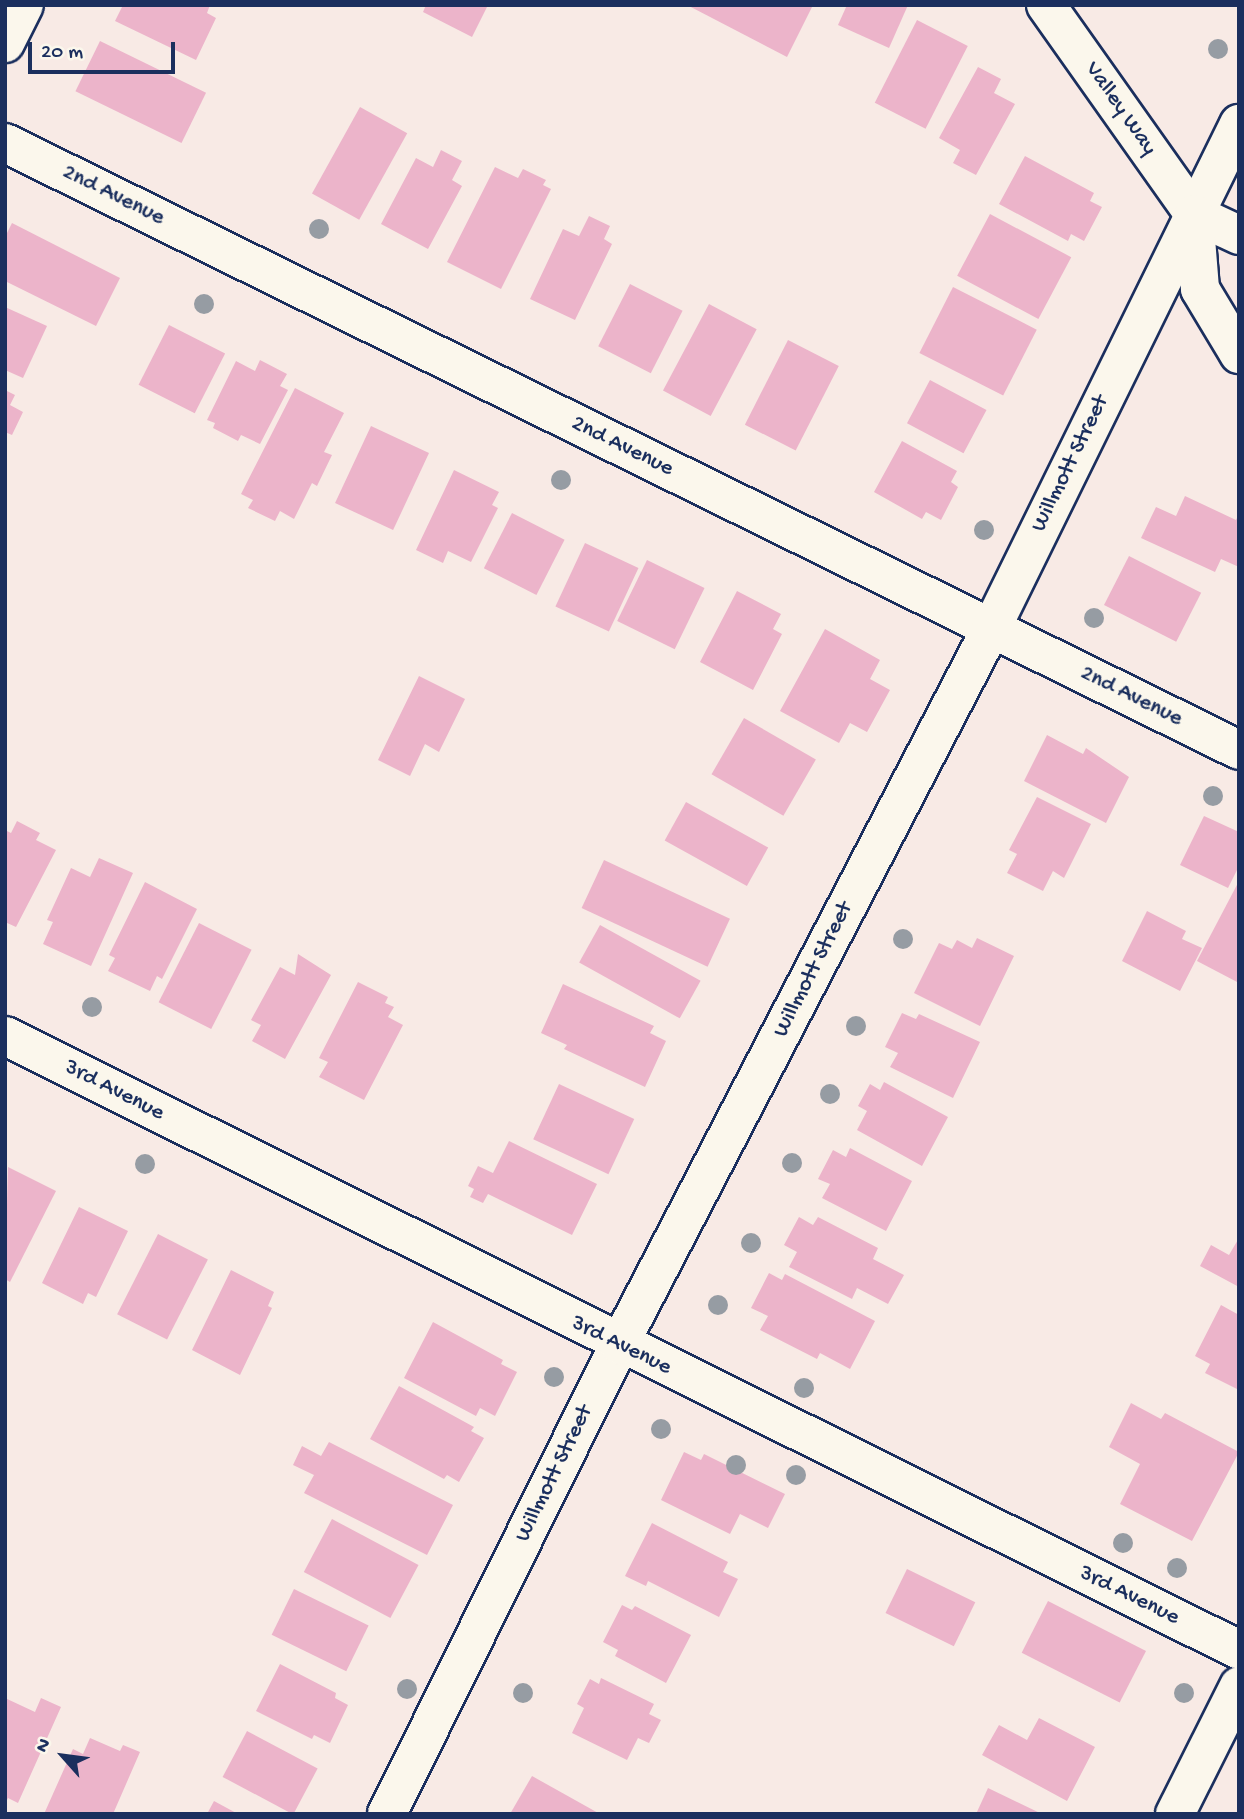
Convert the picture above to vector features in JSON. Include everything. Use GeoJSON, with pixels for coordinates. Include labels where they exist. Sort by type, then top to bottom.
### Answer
{"type":"FeatureCollection","features":[{"type":"Feature","properties":{"kind":"street"},"geometry":{"type":"LineString","coordinates":[[5,43],[24,5]]}},
{"type":"Feature","properties":{"kind":"street","name":"Valley Way"},"geometry":{"type":"LineString","coordinates":[[1046,5],[1194,214]]}},
{"type":"Feature","properties":{"kind":"street","name":"Willmott Street"},"geometry":{"type":"LineString","coordinates":[[387,1814],[619,1345],[991,629],[1239,124]]}},
{"type":"Feature","properties":{"kind":"street","name":"2nd Avenue"},"geometry":{"type":"LineString","coordinates":[[5,143],[1239,750]]}},
{"type":"Feature","properties":{"kind":"street"},"geometry":{"type":"LineString","coordinates":[[1239,234],[1194,214],[1200,289],[1239,354]]}},
{"type":"Feature","properties":{"kind":"street","name":"3rd Avenue"},"geometry":{"type":"LineString","coordinates":[[5,1036],[619,1345],[1239,1650]]}},
{"type":"Feature","properties":{"kind":"street"},"geometry":{"type":"LineString","coordinates":[[1175,1814],[1239,1686]]}},
{"type":"Feature","properties":{"kind":"building"},"geometry":{"type":"Polygon","coordinates":[[[123,5],[210,5],[207,13],[216,18],[196,60],[115,21],[123,5]]]}},
{"type":"Feature","properties":{"kind":"building"},"geometry":{"type":"Polygon","coordinates":[[[426,5],[488,5],[472,37],[423,12],[426,5]]]}},
{"type":"Feature","properties":{"kind":"building"},"geometry":{"type":"Polygon","coordinates":[[[687,5],[813,5],[787,57],[687,5]]]}},
{"type":"Feature","properties":{"kind":"building"},"geometry":{"type":"Polygon","coordinates":[[[847,5],[908,5],[889,48],[838,25],[847,5]]]}},
{"type":"Feature","properties":{"kind":"building"},"geometry":{"type":"Polygon","coordinates":[[[917,20],[968,46],[926,129],[875,103],[917,20]]]}},
{"type":"Feature","properties":{"kind":"building"},"geometry":{"type":"Polygon","coordinates":[[[100,41],[206,93],[182,143],[75,91],[100,41]]]}},
{"type":"Feature","properties":{"kind":"building"},"geometry":{"type":"Polygon","coordinates":[[[978,67],[1001,79],[994,93],[1015,104],[976,175],[953,163],[960,150],[939,138],[978,67]]]}},
{"type":"Feature","properties":{"kind":"building"},"geometry":{"type":"Polygon","coordinates":[[[360,107],[407,133],[359,220],[312,194],[360,107]]]}},
{"type":"Feature","properties":{"kind":"building"},"geometry":{"type":"Polygon","coordinates":[[[441,150],[462,161],[452,180],[462,186],[428,249],[381,224],[416,158],[433,167],[441,150]]]}},
{"type":"Feature","properties":{"kind":"building"},"geometry":{"type":"Polygon","coordinates":[[[1025,156],[1094,193],[1090,201],[1102,207],[1084,241],[1071,234],[1068,241],[999,204],[1025,156]]]}},
{"type":"Feature","properties":{"kind":"building"},"geometry":{"type":"Polygon","coordinates":[[[495,167],[518,178],[523,169],[546,180],[543,185],[551,189],[501,289],[447,262],[495,167]]]}},
{"type":"Feature","properties":{"kind":"building"},"geometry":{"type":"Polygon","coordinates":[[[990,214],[1071,257],[1038,319],[957,276],[990,214]]]}},
{"type":"Feature","properties":{"kind":"building"},"geometry":{"type":"Polygon","coordinates":[[[589,216],[610,226],[604,239],[612,244],[575,320],[530,299],[563,229],[579,236],[589,216]]]}},
{"type":"Feature","properties":{"kind":"building"},"geometry":{"type":"Polygon","coordinates":[[[12,223],[120,278],[96,326],[5,281],[5,237],[12,223]]]}},
{"type":"Feature","properties":{"kind":"building"},"geometry":{"type":"Polygon","coordinates":[[[630,284],[683,311],[651,373],[598,346],[630,284]]]}},
{"type":"Feature","properties":{"kind":"building"},"geometry":{"type":"Polygon","coordinates":[[[953,287],[1037,330],[1003,396],[919,353],[953,287]]]}},
{"type":"Feature","properties":{"kind":"building"},"geometry":{"type":"Polygon","coordinates":[[[709,304],[757,329],[711,416],[663,391],[709,304]]]}},
{"type":"Feature","properties":{"kind":"building"},"geometry":{"type":"Polygon","coordinates":[[[5,307],[47,326],[23,378],[5,370],[5,307]]]}},
{"type":"Feature","properties":{"kind":"building"},"geometry":{"type":"Polygon","coordinates":[[[169,325],[225,354],[195,413],[139,385],[169,325]]]}},
{"type":"Feature","properties":{"kind":"building"},"geometry":{"type":"Polygon","coordinates":[[[788,340],[839,366],[796,451],[745,425],[788,340]]]}},
{"type":"Feature","properties":{"kind":"building"},"geometry":{"type":"Polygon","coordinates":[[[260,360],[287,374],[280,386],[288,390],[260,444],[241,435],[238,441],[213,428],[215,423],[207,420],[236,361],[255,371],[260,360]]]}},
{"type":"Feature","properties":{"kind":"building"},"geometry":{"type":"Polygon","coordinates":[[[930,380],[987,410],[964,453],[907,423],[930,380]]]}},
{"type":"Feature","properties":{"kind":"building"},"geometry":{"type":"Polygon","coordinates":[[[295,388],[344,413],[324,452],[332,455],[317,486],[312,483],[294,519],[280,511],[275,521],[248,508],[253,500],[241,494],[295,388]]]}},
{"type":"Feature","properties":{"kind":"building"},"geometry":{"type":"Polygon","coordinates":[[[5,390],[15,395],[10,405],[23,412],[12,435],[5,432],[5,390]]]}},
{"type":"Feature","properties":{"kind":"building"},"geometry":{"type":"Polygon","coordinates":[[[371,426],[429,453],[393,530],[335,503],[371,426]]]}},
{"type":"Feature","properties":{"kind":"building"},"geometry":{"type":"Polygon","coordinates":[[[902,441],[957,471],[951,482],[958,487],[941,520],[926,512],[922,519],[874,492],[902,441]]]}},
{"type":"Feature","properties":{"kind":"building"},"geometry":{"type":"Polygon","coordinates":[[[454,470],[499,492],[492,505],[498,508],[471,562],[448,551],[443,563],[416,550],[454,470]]]}},
{"type":"Feature","properties":{"kind":"building"},"geometry":{"type":"Polygon","coordinates":[[[1185,496],[1236,520],[1239,514],[1239,567],[1221,559],[1215,572],[1141,538],[1156,507],[1176,516],[1185,496]]]}},
{"type":"Feature","properties":{"kind":"building"},"geometry":{"type":"Polygon","coordinates":[[[512,513],[565,540],[536,595],[484,568],[512,513]]]}},
{"type":"Feature","properties":{"kind":"building"},"geometry":{"type":"Polygon","coordinates":[[[585,543],[638,568],[609,631],[555,606],[585,543]]]}},
{"type":"Feature","properties":{"kind":"building"},"geometry":{"type":"Polygon","coordinates":[[[1129,556],[1201,593],[1176,642],[1104,605],[1129,556]]]}},
{"type":"Feature","properties":{"kind":"building"},"geometry":{"type":"Polygon","coordinates":[[[647,560],[705,588],[675,649],[617,621],[647,560]]]}},
{"type":"Feature","properties":{"kind":"building"},"geometry":{"type":"Polygon","coordinates":[[[737,591],[781,614],[773,629],[782,634],[753,690],[700,662],[737,591]]]}},
{"type":"Feature","properties":{"kind":"building"},"geometry":{"type":"Polygon","coordinates":[[[825,629],[880,660],[870,679],[890,690],[867,732],[850,723],[839,743],[780,711],[825,629]]]}},
{"type":"Feature","properties":{"kind":"building"},"geometry":{"type":"Polygon","coordinates":[[[419,676],[465,699],[439,752],[425,744],[410,776],[378,760],[419,676]]]}},
{"type":"Feature","properties":{"kind":"building"},"geometry":{"type":"Polygon","coordinates":[[[744,718],[816,760],[783,816],[712,774],[744,718]]]}},
{"type":"Feature","properties":{"kind":"building"},"geometry":{"type":"Polygon","coordinates":[[[1047,735],[1083,754],[1086,748],[1129,777],[1106,823],[1024,781],[1047,735]]]}},
{"type":"Feature","properties":{"kind":"building"},"geometry":{"type":"Polygon","coordinates":[[[1037,797],[1091,824],[1064,878],[1053,871],[1043,891],[1007,873],[1017,854],[1009,850],[1037,797]]]}},
{"type":"Feature","properties":{"kind":"building"},"geometry":{"type":"Polygon","coordinates":[[[686,802],[768,848],[747,886],[665,840],[686,802]]]}},
{"type":"Feature","properties":{"kind":"building"},"geometry":{"type":"Polygon","coordinates":[[[1204,816],[1239,832],[1239,866],[1228,888],[1180,865],[1204,816]]]}},
{"type":"Feature","properties":{"kind":"building"},"geometry":{"type":"Polygon","coordinates":[[[17,821],[40,833],[36,840],[56,850],[16,927],[5,922],[5,830],[11,833],[17,821]]]}},
{"type":"Feature","properties":{"kind":"building"},"geometry":{"type":"Polygon","coordinates":[[[99,858],[133,873],[91,966],[43,944],[53,922],[47,920],[71,868],[90,877],[99,858]]]}},
{"type":"Feature","properties":{"kind":"building"},"geometry":{"type":"Polygon","coordinates":[[[604,860],[730,919],[708,967],[582,908],[604,860]]]}},
{"type":"Feature","properties":{"kind":"building"},"geometry":{"type":"Polygon","coordinates":[[[1239,881],[1239,983],[1197,961],[1239,881]]]}},
{"type":"Feature","properties":{"kind":"building"},"geometry":{"type":"Polygon","coordinates":[[[145,882],[197,909],[162,979],[157,976],[150,991],[108,971],[115,958],[109,955],[145,882]]]}},
{"type":"Feature","properties":{"kind":"building"},"geometry":{"type":"Polygon","coordinates":[[[1147,911],[1186,931],[1182,939],[1202,948],[1180,991],[1122,961],[1147,911]]]}},
{"type":"Feature","properties":{"kind":"building"},"geometry":{"type":"Polygon","coordinates":[[[199,923],[252,950],[211,1029],[159,1002],[199,923]]]}},
{"type":"Feature","properties":{"kind":"building"},"geometry":{"type":"Polygon","coordinates":[[[600,925],[701,981],[680,1018],[579,963],[600,925]]]}},
{"type":"Feature","properties":{"kind":"building"},"geometry":{"type":"Polygon","coordinates":[[[977,938],[1014,956],[980,1026],[914,993],[939,943],[952,949],[957,940],[972,948],[977,938]]]}},
{"type":"Feature","properties":{"kind":"building"},"geometry":{"type":"Polygon","coordinates":[[[298,954],[331,975],[285,1059],[252,1041],[261,1025],[251,1020],[280,967],[295,975],[298,954]]]}},
{"type":"Feature","properties":{"kind":"building"},"geometry":{"type":"Polygon","coordinates":[[[358,982],[388,997],[385,1003],[394,1007],[388,1017],[403,1025],[364,1100],[319,1077],[328,1062],[319,1058],[358,982]]]}},
{"type":"Feature","properties":{"kind":"building"},"geometry":{"type":"Polygon","coordinates":[[[563,984],[654,1026],[650,1033],[666,1041],[645,1087],[564,1049],[567,1045],[541,1033],[563,984]]]}},
{"type":"Feature","properties":{"kind":"building"},"geometry":{"type":"Polygon","coordinates":[[[902,1013],[916,1019],[919,1014],[980,1042],[953,1098],[890,1067],[898,1053],[885,1047],[902,1013]]]}},
{"type":"Feature","properties":{"kind":"building"},"geometry":{"type":"Polygon","coordinates":[[[884,1082],[948,1117],[922,1166],[857,1130],[867,1111],[858,1106],[870,1084],[880,1090],[884,1082]]]}},
{"type":"Feature","properties":{"kind":"building"},"geometry":{"type":"Polygon","coordinates":[[[559,1084],[634,1119],[608,1174],[533,1139],[559,1084]]]}},
{"type":"Feature","properties":{"kind":"building"},"geometry":{"type":"Polygon","coordinates":[[[509,1141],[597,1184],[572,1235],[488,1194],[483,1203],[470,1197],[474,1189],[468,1186],[478,1166],[493,1173],[509,1141]]]}},
{"type":"Feature","properties":{"kind":"building"},"geometry":{"type":"Polygon","coordinates":[[[850,1148],[912,1181],[886,1231],[822,1198],[830,1184],[818,1179],[833,1150],[846,1157],[850,1148]]]}},
{"type":"Feature","properties":{"kind":"building"},"geometry":{"type":"Polygon","coordinates":[[[8,1167],[56,1191],[10,1282],[5,1279],[8,1167]]]}},
{"type":"Feature","properties":{"kind":"building"},"geometry":{"type":"Polygon","coordinates":[[[79,1207],[128,1231],[96,1297],[88,1293],[83,1304],[42,1283],[79,1207]]]}},
{"type":"Feature","properties":{"kind":"building"},"geometry":{"type":"Polygon","coordinates":[[[799,1217],[813,1225],[818,1217],[878,1248],[873,1259],[904,1275],[888,1304],[857,1288],[852,1299],[789,1267],[797,1252],[784,1245],[799,1217]]]}},
{"type":"Feature","properties":{"kind":"building"},"geometry":{"type":"Polygon","coordinates":[[[158,1234],[208,1259],[167,1340],[117,1314],[158,1234]]]}},
{"type":"Feature","properties":{"kind":"building"},"geometry":{"type":"Polygon","coordinates":[[[1239,1238],[1239,1287],[1200,1266],[1211,1245],[1229,1255],[1239,1238]]]}},
{"type":"Feature","properties":{"kind":"building"},"geometry":{"type":"Polygon","coordinates":[[[231,1270],[274,1292],[268,1306],[272,1308],[240,1375],[192,1350],[231,1270]]]}},
{"type":"Feature","properties":{"kind":"building"},"geometry":{"type":"Polygon","coordinates":[[[769,1273],[782,1280],[785,1274],[875,1321],[850,1369],[820,1353],[817,1359],[760,1330],[768,1316],[751,1308],[769,1273]]]}},
{"type":"Feature","properties":{"kind":"building"},"geometry":{"type":"Polygon","coordinates":[[[1221,1305],[1239,1315],[1239,1390],[1205,1373],[1210,1364],[1195,1356],[1221,1305]]]}},
{"type":"Feature","properties":{"kind":"building"},"geometry":{"type":"Polygon","coordinates":[[[433,1322],[503,1360],[501,1364],[517,1372],[495,1416],[480,1408],[476,1416],[404,1378],[433,1322]]]}},
{"type":"Feature","properties":{"kind":"building"},"geometry":{"type":"Polygon","coordinates":[[[399,1386],[474,1427],[471,1431],[484,1438],[459,1482],[447,1475],[444,1479],[370,1439],[399,1386]]]}},
{"type":"Feature","properties":{"kind":"building"},"geometry":{"type":"Polygon","coordinates":[[[1131,1403],[1161,1419],[1165,1413],[1239,1452],[1192,1541],[1120,1504],[1140,1464],[1109,1447],[1131,1403]]]}},
{"type":"Feature","properties":{"kind":"building"},"geometry":{"type":"Polygon","coordinates":[[[329,1442],[453,1505],[427,1555],[304,1493],[314,1475],[293,1465],[302,1446],[321,1456],[329,1442]]]}},
{"type":"Feature","properties":{"kind":"building"},"geometry":{"type":"Polygon","coordinates":[[[684,1452],[701,1460],[704,1454],[785,1494],[768,1528],[740,1514],[730,1534],[661,1500],[684,1452]]]}},
{"type":"Feature","properties":{"kind":"building"},"geometry":{"type":"Polygon","coordinates":[[[332,1519],[419,1565],[390,1618],[304,1572],[332,1519]]]}},
{"type":"Feature","properties":{"kind":"building"},"geometry":{"type":"Polygon","coordinates":[[[652,1523],[728,1562],[723,1572],[738,1579],[719,1617],[648,1581],[646,1586],[625,1576],[652,1523]]]}},
{"type":"Feature","properties":{"kind":"building"},"geometry":{"type":"Polygon","coordinates":[[[907,1569],[975,1602],[954,1646],[886,1613],[907,1569]]]}},
{"type":"Feature","properties":{"kind":"building"},"geometry":{"type":"Polygon","coordinates":[[[294,1589],[369,1625],[346,1671],[272,1635],[294,1589]]]}},
{"type":"Feature","properties":{"kind":"building"},"geometry":{"type":"Polygon","coordinates":[[[1048,1601],[1146,1651],[1120,1703],[1022,1653],[1048,1601]]]}},
{"type":"Feature","properties":{"kind":"building"},"geometry":{"type":"Polygon","coordinates":[[[622,1605],[632,1610],[635,1606],[691,1635],[666,1683],[615,1656],[618,1650],[603,1642],[622,1605]]]}},
{"type":"Feature","properties":{"kind":"building"},"geometry":{"type":"Polygon","coordinates":[[[280,1664],[336,1693],[335,1698],[348,1705],[330,1743],[314,1735],[312,1739],[256,1711],[280,1664]]]}},
{"type":"Feature","properties":{"kind":"building"},"geometry":{"type":"Polygon","coordinates":[[[601,1678],[654,1704],[649,1714],[661,1720],[649,1743],[638,1738],[627,1760],[572,1733],[584,1708],[577,1704],[590,1679],[599,1684],[601,1678]]]}},
{"type":"Feature","properties":{"kind":"building"},"geometry":{"type":"Polygon","coordinates":[[[5,1698],[35,1712],[41,1698],[61,1707],[18,1803],[8,1798],[5,1804],[5,1698]]]}},
{"type":"Feature","properties":{"kind":"building"},"geometry":{"type":"Polygon","coordinates":[[[1039,1718],[1095,1747],[1067,1801],[982,1755],[999,1725],[1027,1740],[1039,1718]]]}},
{"type":"Feature","properties":{"kind":"building"},"geometry":{"type":"Polygon","coordinates":[[[247,1731],[318,1769],[293,1814],[223,1777],[247,1731]]]}},
{"type":"Feature","properties":{"kind":"building"},"geometry":{"type":"Polygon","coordinates":[[[90,1738],[120,1751],[123,1745],[140,1752],[113,1814],[44,1814],[73,1749],[83,1754],[90,1738]]]}},
{"type":"Feature","properties":{"kind":"building"},"geometry":{"type":"Polygon","coordinates":[[[532,1776],[600,1814],[510,1814],[532,1776]]]}},
{"type":"Feature","properties":{"kind":"building"},"geometry":{"type":"Polygon","coordinates":[[[988,1788],[1042,1814],[976,1814],[988,1788]]]}},
{"type":"Feature","properties":{"kind":"building"},"geometry":{"type":"Polygon","coordinates":[[[214,1801],[238,1814],[207,1814],[214,1801]]]}}]}
